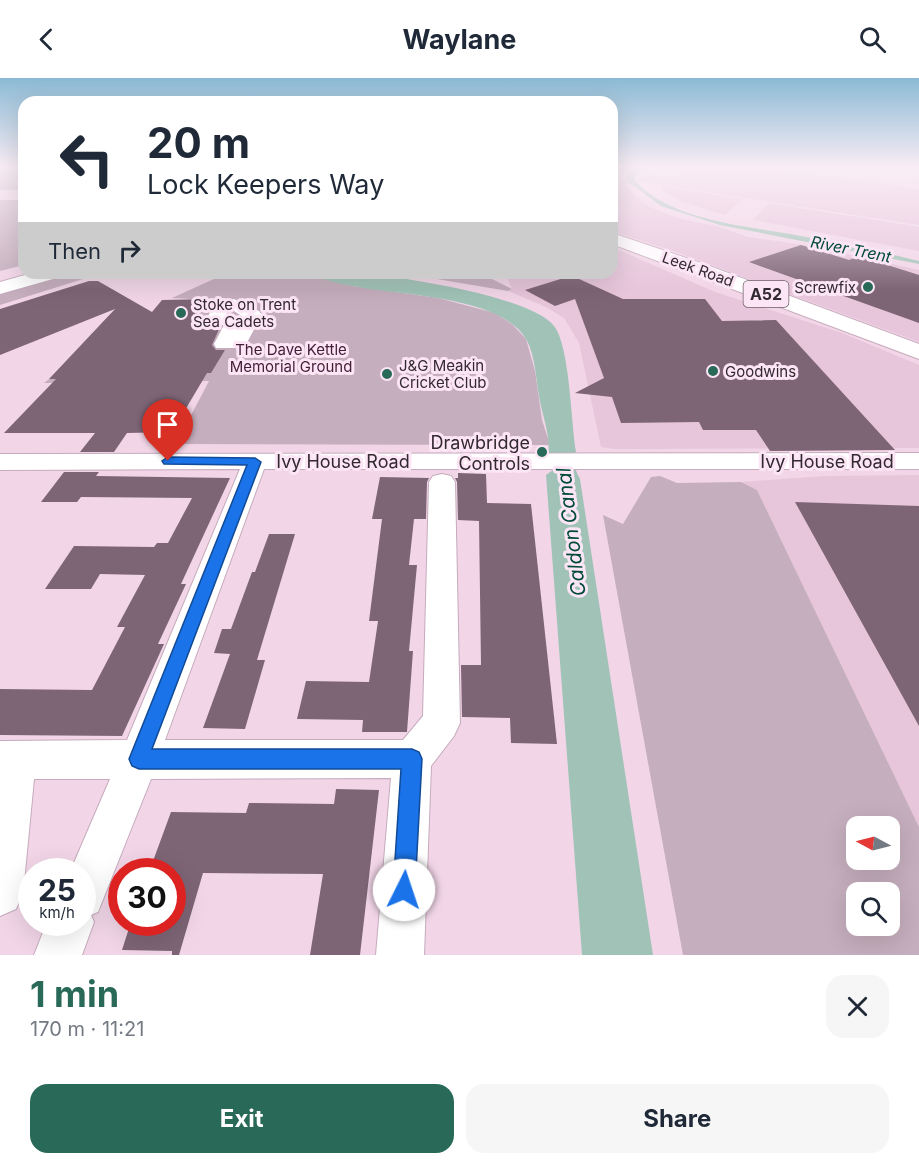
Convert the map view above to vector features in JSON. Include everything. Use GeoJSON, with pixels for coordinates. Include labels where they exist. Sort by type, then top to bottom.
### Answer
{"type":"FeatureCollection","features":[{"type":"Feature","properties":{"kind":"main road","name":"Leek Road"},"geometry":{"type":"LineString","coordinates":[[618,240],[919,352]]}},
{"type":"Feature","properties":{"kind":"main road"},"geometry":{"type":"LineString","coordinates":[[0,278],[18,274]]}},
{"type":"Feature","properties":{"kind":"main road"},"geometry":{"type":"LineString","coordinates":[[0,288],[32,279]]}},
{"type":"Feature","properties":{"kind":"street","name":"Ivy House Road"},"geometry":{"type":"LineString","coordinates":[[0,462],[919,461]]}},
{"type":"Feature","properties":{"kind":"street"},"geometry":{"type":"LineString","coordinates":[[96,862],[139,759],[255,462]]}},
{"type":"Feature","properties":{"kind":"street"},"geometry":{"type":"LineString","coordinates":[[400,955],[412,759],[441,723],[442,482]]}},
{"type":"Feature","properties":{"kind":"street"},"geometry":{"type":"LineString","coordinates":[[0,893],[8,760],[412,759]]}},
{"type":"Feature","properties":{"kind":"street"},"geometry":{"type":"LineString","coordinates":[[58,955],[65,936]]}},
{"type":"Feature","properties":{"kind":"shaded area"},"geometry":{"type":"Polygon","coordinates":[[[618,208],[652,208],[677,218],[720,227],[748,237],[811,246],[919,270],[919,342],[679,253],[618,233],[618,208]]]}},
{"type":"Feature","properties":{"kind":"shaded area"},"geometry":{"type":"Polygon","coordinates":[[[702,208],[733,208],[725,215],[702,208]]]}},
{"type":"Feature","properties":{"kind":"shaded area"},"geometry":{"type":"Polygon","coordinates":[[[764,208],[800,208],[919,227],[919,251],[753,220],[764,208]]]}},
{"type":"Feature","properties":{"kind":"shaded area"},"geometry":{"type":"Polygon","coordinates":[[[809,208],[919,208],[919,225],[809,208]]]}},
{"type":"Feature","properties":{"kind":"shaded area"},"geometry":{"type":"Polygon","coordinates":[[[618,250],[715,292],[842,333],[919,365],[919,448],[614,449],[601,447],[579,343],[564,318],[546,307],[508,291],[512,289],[508,279],[618,279],[618,250]]]}},
{"type":"Feature","properties":{"kind":"shaded area"},"geometry":{"type":"Polygon","coordinates":[[[919,475],[919,827],[757,490],[741,482],[824,476],[919,475]]]}},
{"type":"Feature","properties":{"kind":"green space"},"geometry":{"type":"Polygon","coordinates":[[[0,208],[18,208],[18,266],[0,271],[0,208]]]}},
{"type":"Feature","properties":{"kind":"green space"},"geometry":{"type":"Polygon","coordinates":[[[46,279],[83,279],[0,305],[0,293],[46,279]]]}},
{"type":"Feature","properties":{"kind":"green space","name":"J&G Meakin Cricket Club"},"geometry":{"type":"Polygon","coordinates":[[[214,279],[326,279],[352,286],[438,298],[495,313],[512,324],[526,339],[535,371],[542,420],[550,445],[176,444],[209,381],[44,383],[49,379],[164,377],[210,300],[172,298],[214,279]]]}},
{"type":"Feature","properties":{"kind":"green space"},"geometry":{"type":"Polygon","coordinates":[[[437,279],[492,279],[512,289],[508,291],[437,279]]]}},
{"type":"Feature","properties":{"kind":"green space"},"geometry":{"type":"Polygon","coordinates":[[[660,476],[677,483],[741,482],[757,490],[919,827],[919,955],[683,955],[603,515],[623,524],[651,477],[660,476]]]}},
{"type":"Feature","properties":{"kind":"water","name":"River Trent"},"geometry":{"type":"Polygon","coordinates":[[[667,208],[676,208],[735,225],[890,254],[919,261],[919,264],[720,225],[667,208]]]}},
{"type":"Feature","properties":{"kind":"water","name":"Caldon Canal"},"geometry":{"type":"Polygon","coordinates":[[[324,279],[404,279],[462,289],[519,305],[541,315],[554,326],[559,336],[567,367],[576,451],[575,465],[580,479],[653,955],[582,955],[546,475],[553,470],[553,456],[548,454],[547,433],[535,367],[526,339],[513,325],[495,314],[472,306],[324,279]]]}},
{"type":"Feature","properties":{"kind":"building","name":"Screwfix"},"geometry":{"type":"Polygon","coordinates":[[[801,245],[849,260],[859,256],[919,275],[919,323],[749,262],[801,245]]]}},
{"type":"Feature","properties":{"kind":"building","name":"Goodwins"},"geometry":{"type":"Polygon","coordinates":[[[561,279],[579,279],[623,299],[705,299],[722,321],[776,320],[895,450],[770,451],[756,430],[703,430],[699,422],[621,423],[612,397],[575,393],[604,378],[575,299],[555,306],[525,290],[561,279]]]}},
{"type":"Feature","properties":{"kind":"building"},"geometry":{"type":"Polygon","coordinates":[[[89,281],[98,281],[152,312],[162,300],[211,299],[197,320],[203,320],[208,326],[220,327],[212,345],[216,350],[225,350],[211,373],[207,373],[172,432],[127,433],[114,452],[80,452],[95,433],[4,433],[56,379],[49,379],[115,309],[0,355],[0,309],[89,281]]]}},
{"type":"Feature","properties":{"kind":"building"},"geometry":{"type":"Polygon","coordinates":[[[64,472],[99,472],[96,476],[230,478],[181,584],[186,584],[158,644],[164,644],[122,736],[0,735],[0,689],[92,690],[125,627],[117,627],[145,575],[100,574],[91,589],[45,589],[74,546],[154,547],[157,543],[168,543],[192,498],[81,497],[77,502],[41,502],[64,472]]]}},
{"type":"Feature","properties":{"kind":"building"},"geometry":{"type":"Polygon","coordinates":[[[458,473],[486,474],[487,503],[531,504],[557,744],[511,743],[510,718],[462,717],[461,665],[481,665],[479,521],[458,520],[455,478],[458,478],[458,473]]]}},
{"type":"Feature","properties":{"kind":"building"},"geometry":{"type":"Polygon","coordinates":[[[380,477],[429,478],[426,519],[414,519],[409,565],[417,565],[409,651],[413,651],[407,732],[362,732],[363,720],[297,719],[306,681],[369,682],[378,621],[369,621],[382,519],[372,519],[380,477]]]}},
{"type":"Feature","properties":{"kind":"building"},"geometry":{"type":"Polygon","coordinates":[[[795,502],[919,506],[919,726],[795,502]]]}},
{"type":"Feature","properties":{"kind":"building"},"geometry":{"type":"Polygon","coordinates":[[[269,534],[295,534],[257,660],[265,660],[245,729],[203,728],[230,654],[214,653],[222,629],[231,629],[269,534]]]}},
{"type":"Feature","properties":{"kind":"building"},"geometry":{"type":"Polygon","coordinates":[[[336,789],[379,790],[360,955],[310,955],[323,874],[203,873],[186,931],[186,858],[154,858],[171,812],[246,813],[249,803],[334,804],[336,789]]]}},
{"type":"Feature","properties":{"kind":"building"},"geometry":{"type":"Polygon","coordinates":[[[126,936],[185,936],[179,955],[172,955],[172,951],[122,950],[126,936]]]}},
{"type":"Feature","properties":{"kind":"place","name":"Screwfix"},"geometry":{"type":"Point","coordinates":[868,287]}},
{"type":"Feature","properties":{"kind":"place","name":"Stoke on Trent Sea Cadets"},"geometry":{"type":"Point","coordinates":[181,313]}},
{"type":"Feature","properties":{"kind":"place","name":"Goodwins"},"geometry":{"type":"Point","coordinates":[713,371]}},
{"type":"Feature","properties":{"kind":"place","name":"J&G Meakin Cricket Club"},"geometry":{"type":"Point","coordinates":[387,374]}},
{"type":"Feature","properties":{"kind":"place","name":"Drawbridge Controls"},"geometry":{"type":"Point","coordinates":[542,452]}},
{"type":"Feature","properties":{"kind":"route"},"geometry":{"type":"LineString","coordinates":[[168,461],[255,462],[139,759],[412,759],[404,890]]}},
{"type":"Feature","properties":{"kind":"park label","name":"The Dave Kettle Memorial Ground"},"geometry":{"type":"Point","coordinates":[291,358]}}]}
